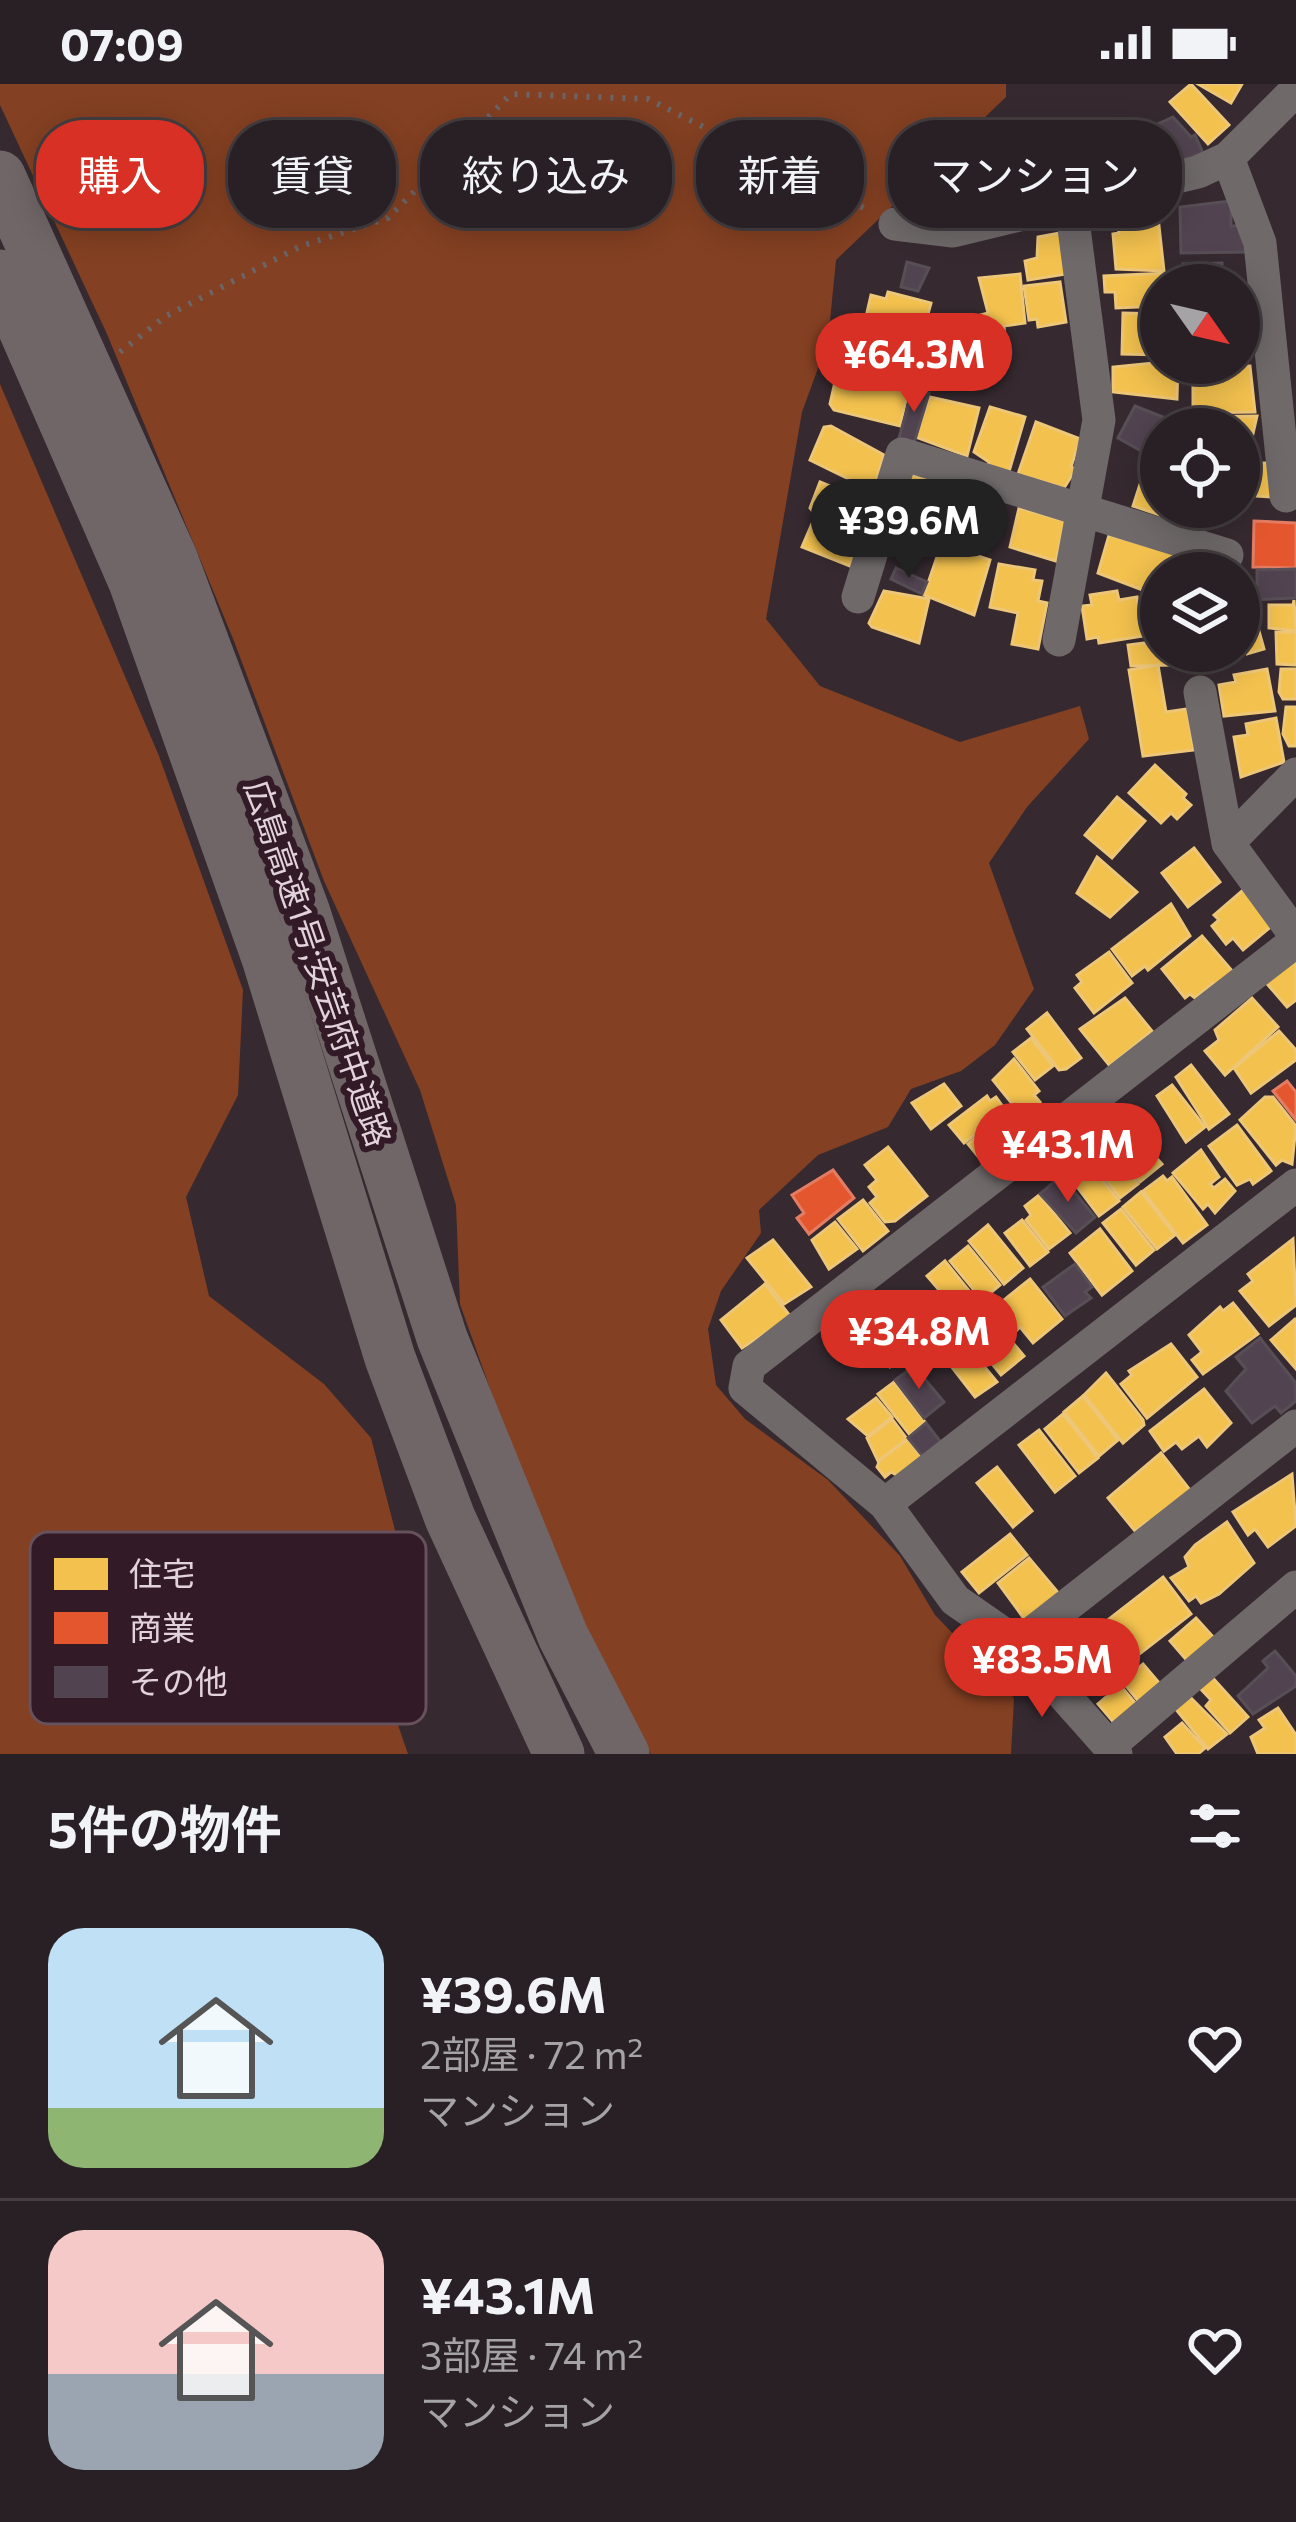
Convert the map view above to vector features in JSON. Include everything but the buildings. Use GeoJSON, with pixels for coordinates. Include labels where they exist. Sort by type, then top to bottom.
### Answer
{"type":"FeatureCollection","features":[{"type":"Feature","properties":{"kind":"highway","name":"広島高速1号;安芸府中道路"},"geometry":{"type":"LineString","coordinates":[[0,176],[134,582],[267,958],[390,1358],[450,1518],[559,1754]]}},
{"type":"Feature","properties":{"kind":"highway","name":"広島高速1号;安芸府中道路"},"geometry":{"type":"LineString","coordinates":[[0,275],[57,346],[172,558],[305,913],[442,1338],[562,1636],[623,1754]]}},
{"type":"Feature","properties":{"kind":"street"},"geometry":{"type":"LineString","coordinates":[[1182,176],[1228,158],[1296,90]]}},
{"type":"Feature","properties":{"kind":"street"},"geometry":{"type":"LineString","coordinates":[[1228,158],[1261,243],[1286,496]]}},
{"type":"Feature","properties":{"kind":"street"},"geometry":{"type":"LineString","coordinates":[[928,228],[966,228]]}},
{"type":"Feature","properties":{"kind":"street"},"geometry":{"type":"LineString","coordinates":[[1059,640],[1099,420],[1074,228]]}},
{"type":"Feature","properties":{"kind":"street"},"geometry":{"type":"LineString","coordinates":[[858,597],[902,454],[1217,552]]}},
{"type":"Feature","properties":{"kind":"street"},"geometry":{"type":"LineString","coordinates":[[1200,692],[1228,843],[1296,938],[748,1366],[746,1388],[885,1504],[955,1600],[1018,1644],[1113,1750],[1296,1587]]}},
{"type":"Feature","properties":{"kind":"street"},"geometry":{"type":"LineString","coordinates":[[1228,843],[1296,774]]}},
{"type":"Feature","properties":{"kind":"street"},"geometry":{"type":"LineString","coordinates":[[885,1504],[1296,1185]]}},
{"type":"Feature","properties":{"kind":"street"},"geometry":{"type":"LineString","coordinates":[[1018,1644],[1296,1426]]}},
{"type":"Feature","properties":{"kind":"path"},"geometry":{"type":"LineString","coordinates":[[117,354],[166,316],[301,246],[388,218],[511,94],[647,99],[888,220]]}},
{"type":"Feature","properties":{"kind":"shaded area"},"geometry":{"type":"Polygon","coordinates":[[[0,84],[1006,84],[1006,97],[982,120],[888,120],[888,210],[836,260],[828,341],[802,412],[766,619],[820,686],[960,742],[1080,706],[1089,739],[1027,807],[989,863],[1034,989],[995,1045],[961,1071],[911,1089],[888,1127],[818,1155],[759,1210],[761,1233],[721,1291],[708,1329],[716,1385],[745,1419],[828,1480],[900,1556],[935,1615],[960,1641],[998,1665],[1014,1699],[1011,1754],[651,1754],[598,1659],[527,1493],[460,1304],[456,1205],[420,1090],[324,881],[234,641],[107,334],[57,228],[204,228],[204,120],[36,120],[36,182],[0,105],[0,84]]]}},
{"type":"Feature","properties":{"kind":"shaded area"},"geometry":{"type":"Polygon","coordinates":[[[0,384],[159,756],[243,990],[238,1095],[186,1197],[209,1296],[324,1384],[371,1438],[395,1532],[30,1532],[30,1724],[398,1724],[408,1754],[0,1754],[0,384]]]}}]}
